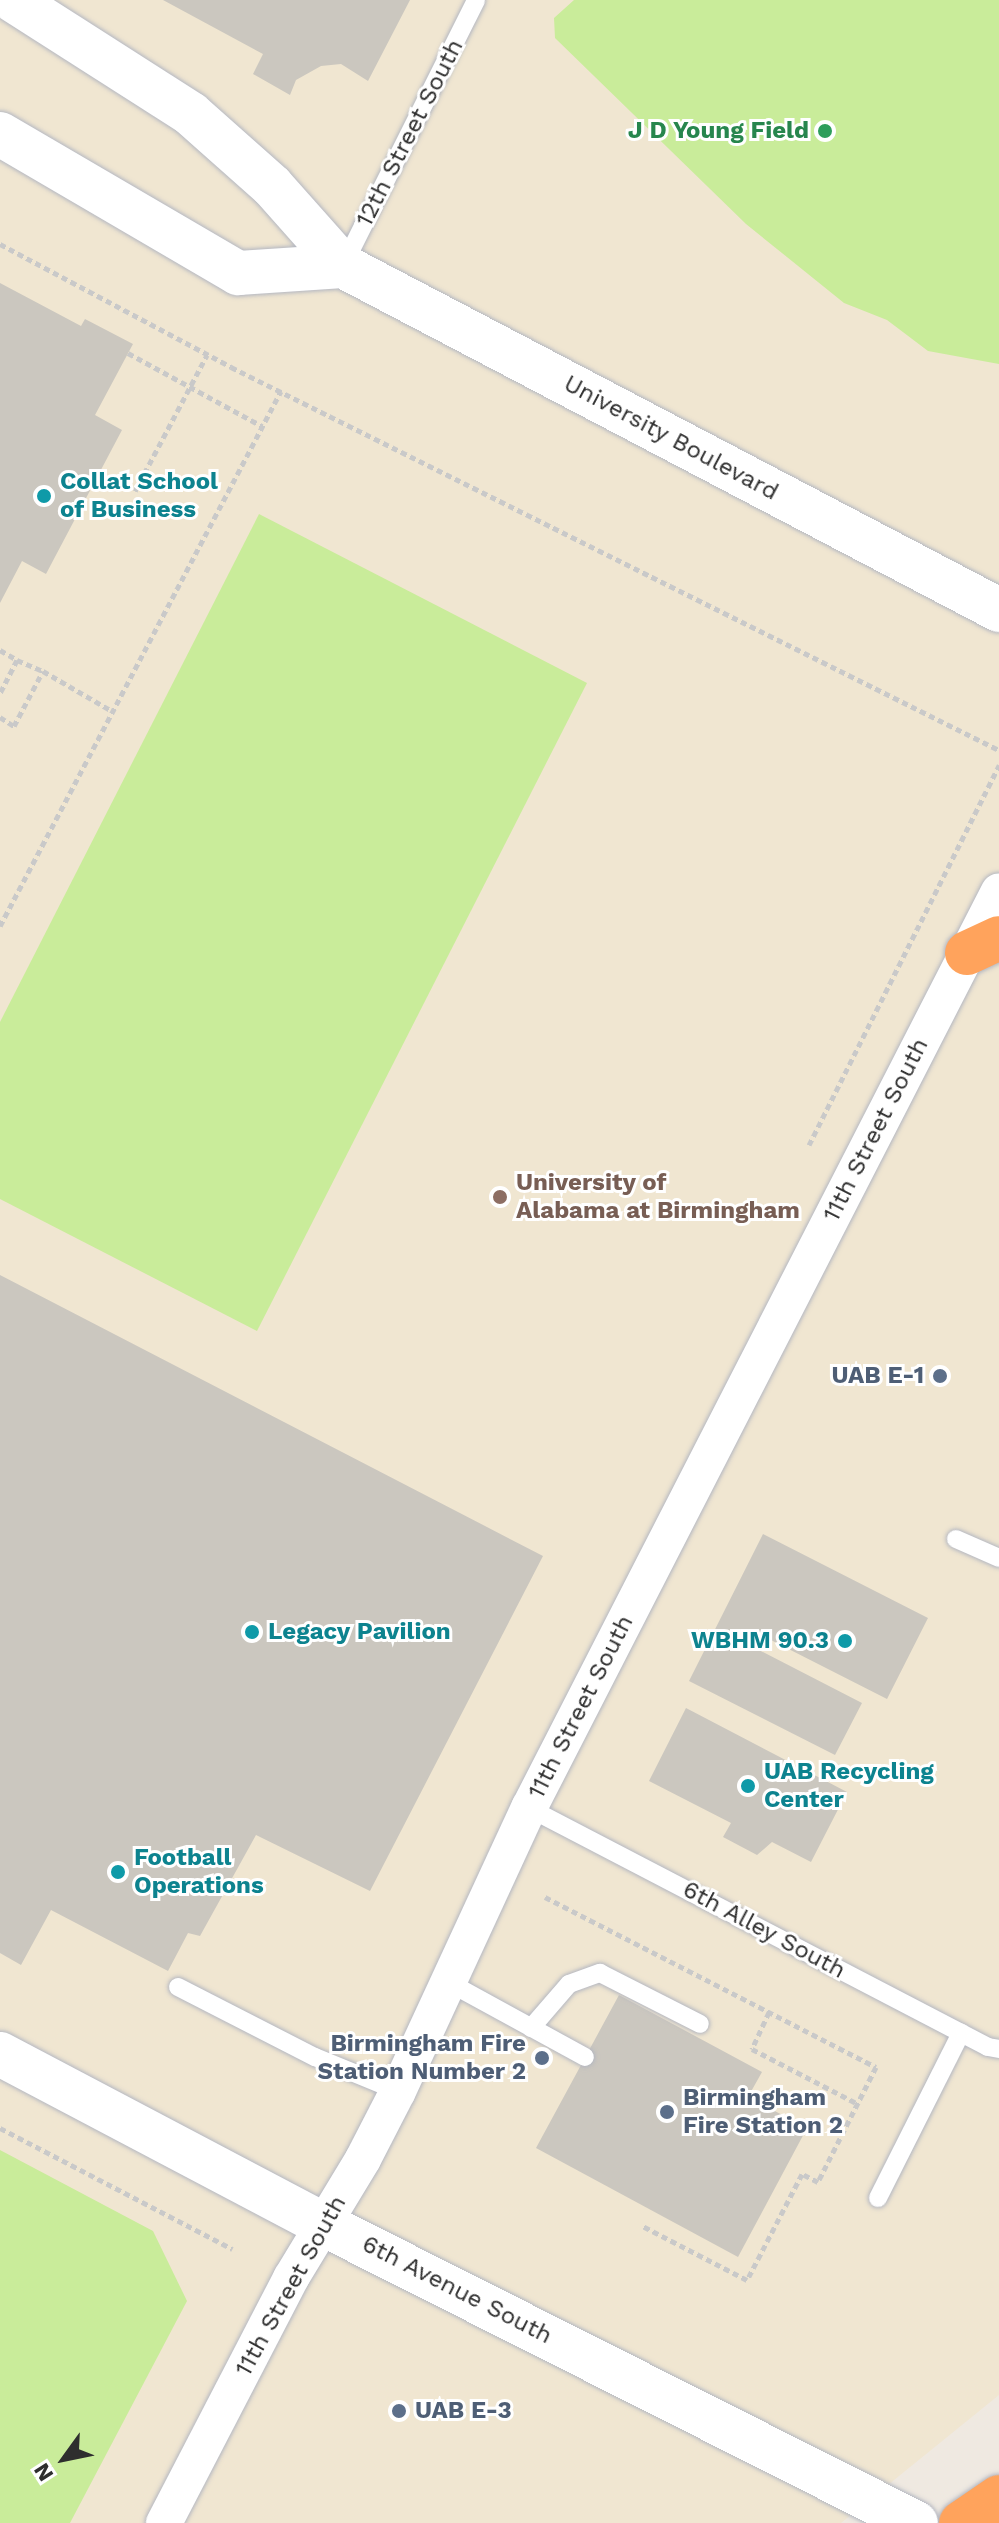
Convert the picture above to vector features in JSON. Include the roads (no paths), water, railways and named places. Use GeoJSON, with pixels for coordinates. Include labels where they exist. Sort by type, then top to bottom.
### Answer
{"type":"FeatureCollection","features":[{"type":"Feature","properties":{"kind":"highway"},"geometry":{"type":"LineString","coordinates":[[961,2523],[999,2497]]}},
{"type":"Feature","properties":{"kind":"main road","name":"University Boulevard"},"geometry":{"type":"LineString","coordinates":[[13,0],[191,114],[272,186],[343,266],[999,610]]}},
{"type":"Feature","properties":{"kind":"main road"},"geometry":{"type":"LineString","coordinates":[[0,134],[238,273],[343,266]]}},
{"type":"Feature","properties":{"kind":"main road","name":"6th Avenue South"},"geometry":{"type":"LineString","coordinates":[[0,2054],[323,2224],[916,2523]]}},
{"type":"Feature","properties":{"kind":"street","name":"11th Street South"},"geometry":{"type":"LineString","coordinates":[[164,2523],[323,2224],[398,2091],[529,1808],[983,945],[999,891]]}},
{"type":"Feature","properties":{"kind":"lane","name":"12th Street South"},"geometry":{"type":"LineString","coordinates":[[343,266],[476,0]]}},
{"type":"Feature","properties":{"kind":"lane"},"geometry":{"type":"LineString","coordinates":[[956,1539],[999,1558]]}},
{"type":"Feature","properties":{"kind":"lane","name":"6th Alley South"},"geometry":{"type":"LineString","coordinates":[[529,1808],[961,2033],[999,2049]]}},
{"type":"Feature","properties":{"kind":"lane"},"geometry":{"type":"LineString","coordinates":[[531,2028],[569,1984],[600,1973],[700,2024]]}},
{"type":"Feature","properties":{"kind":"lane"},"geometry":{"type":"LineString","coordinates":[[448,1982],[585,2057]]}},
{"type":"Feature","properties":{"kind":"lane"},"geometry":{"type":"LineString","coordinates":[[178,1987],[315,2057],[398,2091]]}},
{"type":"Feature","properties":{"kind":"lane"},"geometry":{"type":"LineString","coordinates":[[878,2198],[961,2033]]}},
{"type":"Feature","properties":{"kind":"place","name":"J D Young Field"},"geometry":{"type":"Point","coordinates":[825,131]}},
{"type":"Feature","properties":{"kind":"place","name":"Collat School of Business"},"geometry":{"type":"Point","coordinates":[44,496]}},
{"type":"Feature","properties":{"kind":"place","name":"University of Alabama at Birmingham"},"geometry":{"type":"Point","coordinates":[500,1197]}},
{"type":"Feature","properties":{"kind":"place","name":"UAB E-1"},"geometry":{"type":"Point","coordinates":[940,1376]}},
{"type":"Feature","properties":{"kind":"place","name":"Legacy Pavilion"},"geometry":{"type":"Point","coordinates":[252,1632]}},
{"type":"Feature","properties":{"kind":"place","name":"WBHM 90.3"},"geometry":{"type":"Point","coordinates":[845,1641]}},
{"type":"Feature","properties":{"kind":"place","name":"UAB Recycling Center"},"geometry":{"type":"Point","coordinates":[748,1786]}},
{"type":"Feature","properties":{"kind":"place","name":"Football Operations"},"geometry":{"type":"Point","coordinates":[118,1872]}},
{"type":"Feature","properties":{"kind":"place","name":"Birmingham Fire Station Number 2"},"geometry":{"type":"Point","coordinates":[542,2058]}},
{"type":"Feature","properties":{"kind":"place","name":"Birmingham Fire Station 2"},"geometry":{"type":"Point","coordinates":[667,2112]}},
{"type":"Feature","properties":{"kind":"place","name":"UAB E-3"},"geometry":{"type":"Point","coordinates":[399,2411]}}]}
